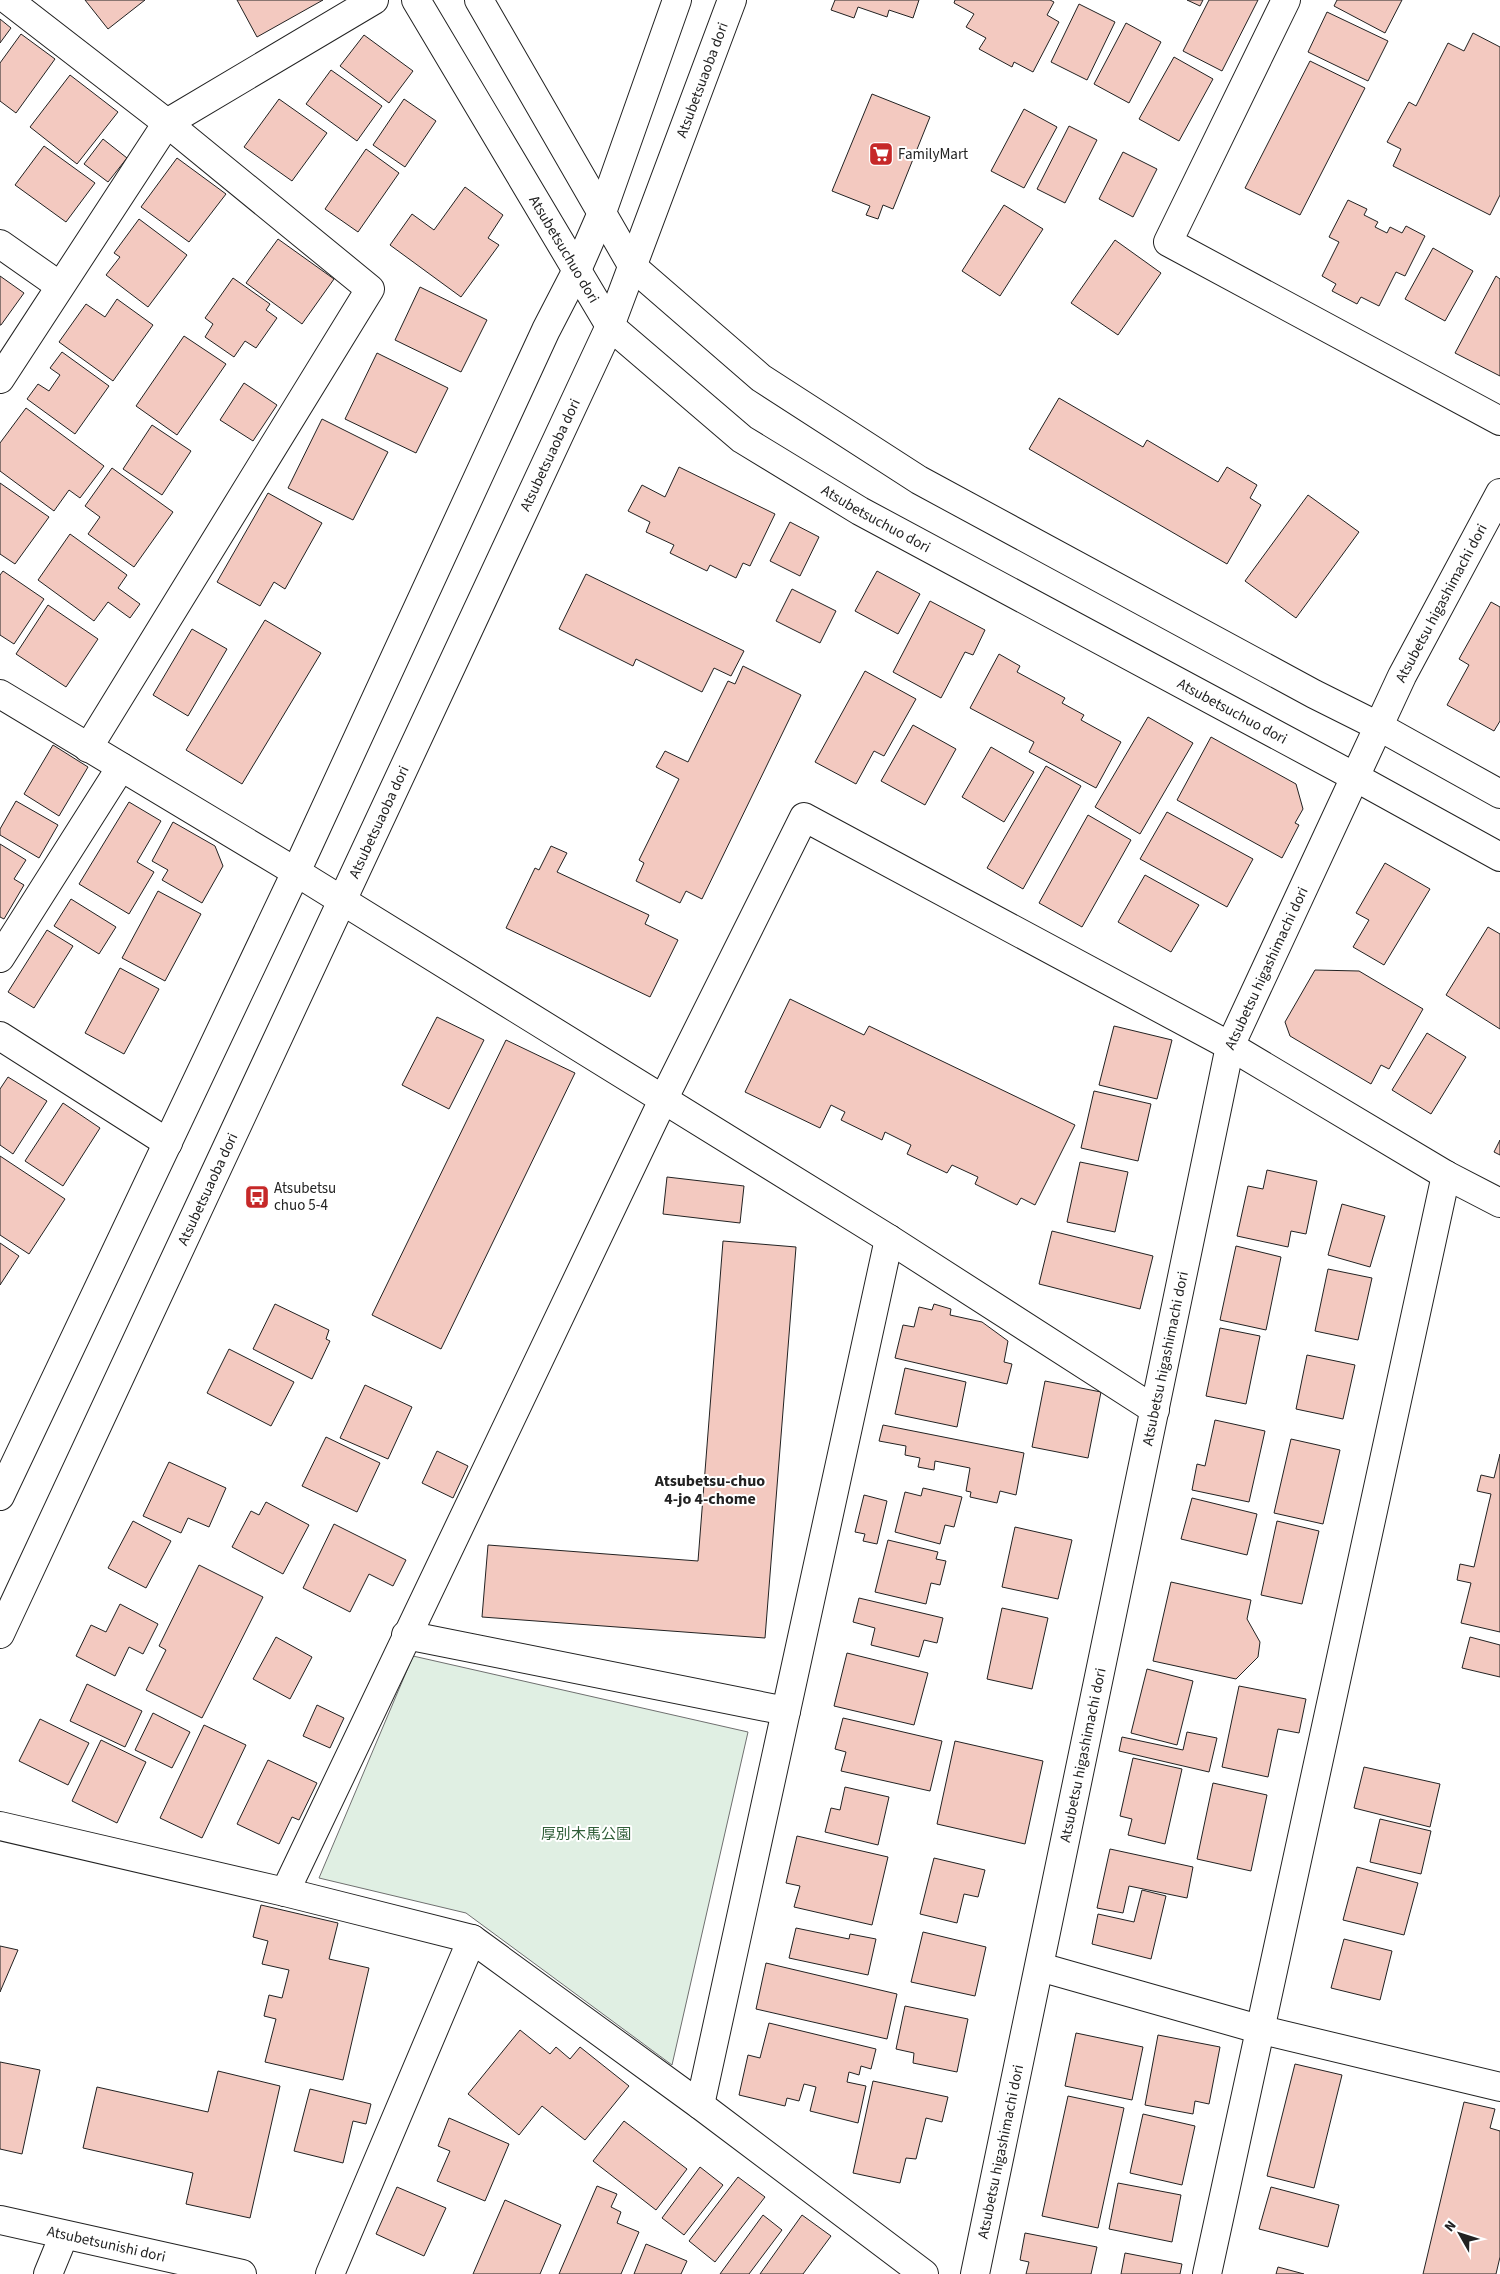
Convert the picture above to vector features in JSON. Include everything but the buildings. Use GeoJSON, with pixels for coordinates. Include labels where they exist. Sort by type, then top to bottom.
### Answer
{"type":"FeatureCollection","features":[{"type":"Feature","properties":{"kind":"street"},"geometry":{"type":"LineString","coordinates":[[8,0],[167,123],[370,289],[88,748]]}},
{"type":"Feature","properties":{"kind":"street"},"geometry":{"type":"LineString","coordinates":[[0,379],[167,123],[374,0]]}},
{"type":"Feature","properties":{"kind":"street","name":"Atsubetsuchuo dori"},"geometry":{"type":"LineString","coordinates":[[416,0],[610,326],[742,440],[851,506],[1500,857]]}},
{"type":"Feature","properties":{"kind":"street"},"geometry":{"type":"LineString","coordinates":[[479,0],[601,215],[633,267],[761,378],[919,480],[1314,694],[1378,726],[1500,794]]}},
{"type":"Feature","properties":{"kind":"street"},"geometry":{"type":"LineString","coordinates":[[0,1496],[296,872],[546,330],[577,270],[601,215],[678,0]]}},
{"type":"Feature","properties":{"kind":"street","name":"Atsubetsuaoba dori"},"geometry":{"type":"LineString","coordinates":[[0,1634],[610,326],[732,0]]}},
{"type":"Feature","properties":{"kind":"street"},"geometry":{"type":"LineString","coordinates":[[1286,0],[1168,242],[1500,421]]}},
{"type":"Feature","properties":{"kind":"street"},"geometry":{"type":"LineString","coordinates":[[0,244],[60,286]]}},
{"type":"Feature","properties":{"kind":"street","name":"Atsubetsu higashimachi dori"},"geometry":{"type":"LineString","coordinates":[[975,2274],[1156,1410],[1230,1046],[1402,676],[1500,493]]}},
{"type":"Feature","properties":{"kind":"street"},"geometry":{"type":"LineString","coordinates":[[0,694],[296,872],[341,902],[889,1239],[1156,1410]]}},
{"type":"Feature","properties":{"kind":"street"},"geometry":{"type":"LineString","coordinates":[[0,958],[121,767]]}},
{"type":"Feature","properties":{"kind":"street"},"geometry":{"type":"LineString","coordinates":[[285,1892],[663,1100],[804,816],[1230,1046],[1446,1175],[1500,1203]]}},
{"type":"Feature","properties":{"kind":"street"},"geometry":{"type":"LineString","coordinates":[[0,1036],[168,1143]]}},
{"type":"Feature","properties":{"kind":"street"},"geometry":{"type":"LineString","coordinates":[[1207,2274],[1262,2030],[1446,1175]]}},
{"type":"Feature","properties":{"kind":"street"},"geometry":{"type":"LineString","coordinates":[[700,2104],[889,1239]]}},
{"type":"Feature","properties":{"kind":"street"},"geometry":{"type":"LineString","coordinates":[[406,1635],[786,1711]]}},
{"type":"Feature","properties":{"kind":"street"},"geometry":{"type":"LineString","coordinates":[[0,1826],[285,1892],[472,1939],[700,2104],[924,2274]]}},
{"type":"Feature","properties":{"kind":"street"},"geometry":{"type":"LineString","coordinates":[[330,2274],[472,1939]]}},
{"type":"Feature","properties":{"kind":"street"},"geometry":{"type":"LineString","coordinates":[[1040,1967],[1262,2030],[1500,2087]]}},
{"type":"Feature","properties":{"kind":"street","name":"Atsubetsunishi dori"},"geometry":{"type":"LineString","coordinates":[[0,2220],[242,2274]]}},
{"type":"Feature","properties":{"kind":"street"},"geometry":{"type":"LineString","coordinates":[[48,2274],[64,2235]]}},
{"type":"Feature","properties":{"kind":"green space","name":"厚別木馬公園"},"geometry":{"type":"Polygon","coordinates":[[[413,1656],[748,1732],[672,2065],[466,1913],[319,1878],[413,1656]]]}},
{"type":"Feature","properties":{"kind":"place","name":"FamilyMart"},"geometry":{"type":"Point","coordinates":[881,154]}},
{"type":"Feature","properties":{"kind":"place","name":"Atsubetsu chuo 5-4"},"geometry":{"type":"Point","coordinates":[257,1197]}},
{"type":"Feature","properties":{"kind":"district","name":"Atsubetsu-chuo 4-jo 4-chome"},"geometry":{"type":"Point","coordinates":[710,1489]}}]}
